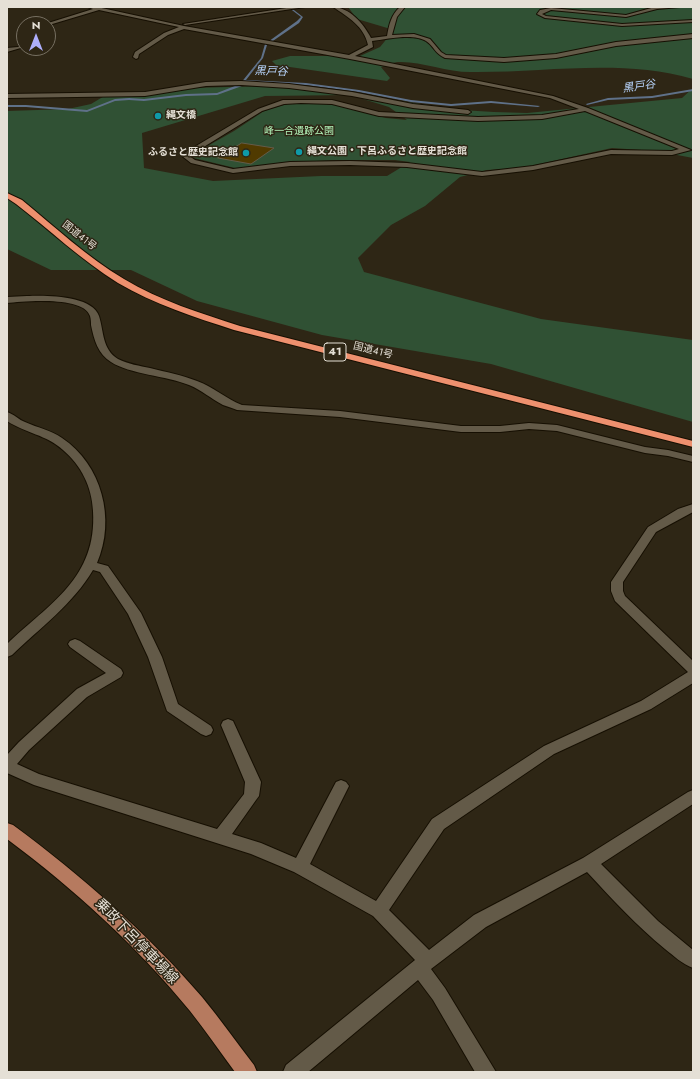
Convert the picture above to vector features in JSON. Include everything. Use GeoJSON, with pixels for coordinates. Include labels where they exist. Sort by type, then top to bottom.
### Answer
{"type":"FeatureCollection","features":[{"type":"Feature","properties":{"kind":"highway","name":"国道41号"},"geometry":{"type":"LineString","coordinates":[[7,195],[19,202],[101,268],[121,281],[153,297],[192,313],[238,328],[693,444]]}},
{"type":"Feature","properties":{"kind":"main road","name":"乗政下呂停車場線"},"geometry":{"type":"LineString","coordinates":[[7,830],[38,852],[121,923],[195,1004],[247,1072]]}},
{"type":"Feature","properties":{"kind":"street"},"geometry":{"type":"LineString","coordinates":[[90,7],[181,27],[350,57],[525,91],[586,109],[689,150]]}},
{"type":"Feature","properties":{"kind":"street"},"geometry":{"type":"LineString","coordinates":[[56,21],[115,7]]}},
{"type":"Feature","properties":{"kind":"street"},"geometry":{"type":"LineString","coordinates":[[136,57],[138,53],[166,34],[181,27],[303,7]]}},
{"type":"Feature","properties":{"kind":"street"},"geometry":{"type":"LineString","coordinates":[[335,7],[355,20],[370,40],[371,46],[350,57]]}},
{"type":"Feature","properties":{"kind":"street"},"geometry":{"type":"LineString","coordinates":[[389,38],[391,24],[396,12],[403,7]]}},
{"type":"Feature","properties":{"kind":"street"},"geometry":{"type":"LineString","coordinates":[[678,7],[656,8],[626,16],[551,9],[542,11],[539,14],[545,17],[622,25],[693,21]]}},
{"type":"Feature","properties":{"kind":"street"},"geometry":{"type":"LineString","coordinates":[[370,40],[405,36],[424,38],[428,40],[439,53],[445,56],[496,60],[556,56],[609,45],[693,36]]}},
{"type":"Feature","properties":{"kind":"street"},"geometry":{"type":"LineString","coordinates":[[7,96],[145,94],[206,84],[241,83],[289,86],[352,94],[413,106],[490,114],[528,114],[546,112],[552,106],[544,100],[519,95],[525,91]]}},
{"type":"Feature","properties":{"kind":"street"},"geometry":{"type":"LineString","coordinates":[[586,109],[542,117],[478,119],[417,118],[378,114],[332,102],[284,102],[260,110],[185,156],[193,162],[233,171],[256,170],[290,164],[364,164],[407,165],[482,174],[532,168],[611,152],[672,153],[689,150]]}},
{"type":"Feature","properties":{"kind":"street"},"geometry":{"type":"LineString","coordinates":[[7,300],[47,298],[62,299],[83,305],[90,309],[95,315],[96,325],[104,350],[108,356],[118,362],[132,367],[203,387],[227,403],[241,408],[346,414],[461,429],[500,429],[529,426],[556,428],[693,460]]}},
{"type":"Feature","properties":{"kind":"street"},"geometry":{"type":"LineString","coordinates":[[7,415],[23,426],[53,436],[74,453],[86,469],[98,497],[100,516],[96,548],[90,565],[70,592],[7,652]]}},
{"type":"Feature","properties":{"kind":"street"},"geometry":{"type":"LineString","coordinates":[[693,508],[682,512],[652,530],[617,582],[617,591],[620,598],[693,669]]}},
{"type":"Feature","properties":{"kind":"street"},"geometry":{"type":"LineString","coordinates":[[90,565],[104,569],[134,614],[155,656],[172,707],[206,730]]}},
{"type":"Feature","properties":{"kind":"street"},"geometry":{"type":"LineString","coordinates":[[75,644],[116,673],[82,693],[24,746],[7,766],[34,779],[255,848],[300,867],[379,911],[423,965],[486,1072]]}},
{"type":"Feature","properties":{"kind":"street"},"geometry":{"type":"LineString","coordinates":[[379,911],[438,824],[549,750],[646,705],[693,676]]}},
{"type":"Feature","properties":{"kind":"street"},"geometry":{"type":"LineString","coordinates":[[220,837],[250,796],[252,782],[228,725]]}},
{"type":"Feature","properties":{"kind":"street"},"geometry":{"type":"LineString","coordinates":[[300,867],[341,786]]}},
{"type":"Feature","properties":{"kind":"street"},"geometry":{"type":"LineString","coordinates":[[293,1072],[423,965],[480,921],[589,863],[693,796]]}},
{"type":"Feature","properties":{"kind":"street"},"geometry":{"type":"LineString","coordinates":[[589,863],[647,923],[676,948],[693,960]]}},
{"type":"Feature","properties":{"kind":"green space"},"geometry":{"type":"Polygon","coordinates":[[[348,7],[693,7],[693,79],[638,69],[582,68],[498,72],[461,72],[415,63],[398,62],[381,67],[390,78],[387,81],[276,65],[272,61],[290,56],[360,56],[380,47],[394,30],[357,19],[348,7]]]}},
{"type":"Feature","properties":{"kind":"green space","name":"峰一合遺跡公園"},"geometry":{"type":"Polygon","coordinates":[[[267,86],[315,88],[461,110],[527,113],[682,98],[693,88],[693,158],[656,151],[612,148],[521,168],[487,170],[460,177],[425,206],[391,225],[358,258],[364,272],[541,319],[693,340],[693,422],[491,364],[322,335],[197,301],[131,270],[51,270],[7,249],[7,111],[68,109],[91,104],[106,95],[190,88],[267,86]],[[350,95],[265,96],[142,133],[144,168],[213,181],[321,176],[387,176],[410,162],[395,160],[336,160],[279,163],[239,169],[194,158],[192,155],[234,131],[264,111],[287,104],[319,103],[335,105],[386,118],[407,120],[389,107],[350,95]]]}},
{"type":"Feature","properties":{"kind":"building","name":"ふるさと歴史記念館"},"geometry":{"type":"Polygon","coordinates":[[[242,143],[274,148],[251,164],[218,158],[242,143]]]}},
{"type":"Feature","properties":{"kind":"waterway"},"geometry":{"type":"LineString","coordinates":[[244,81],[262,58],[266,45],[298,22],[302,17],[289,7]]}},
{"type":"Feature","properties":{"kind":"waterway","name":"黒戸谷"},"geometry":{"type":"LineString","coordinates":[[7,106],[87,111],[115,100],[144,100],[186,95],[217,94],[241,85],[244,81]]}},
{"type":"Feature","properties":{"kind":"waterway","name":"黒戸谷"},"geometry":{"type":"LineString","coordinates":[[244,81],[306,84],[359,91],[411,101],[451,105],[491,102],[538,106]]}},
{"type":"Feature","properties":{"kind":"waterway","name":"黒戸谷"},"geometry":{"type":"LineString","coordinates":[[587,104],[608,99],[652,97],[693,90]]}},
{"type":"Feature","properties":{"kind":"place","name":"縄文橋"},"geometry":{"type":"Point","coordinates":[158,116]}},
{"type":"Feature","properties":{"kind":"place","name":"縄文公園・下呂ふるさと歴史記念館"},"geometry":{"type":"Point","coordinates":[299,152]}},
{"type":"Feature","properties":{"kind":"place","name":"ふるさと歴史記念館"},"geometry":{"type":"Point","coordinates":[246,153]}}]}
